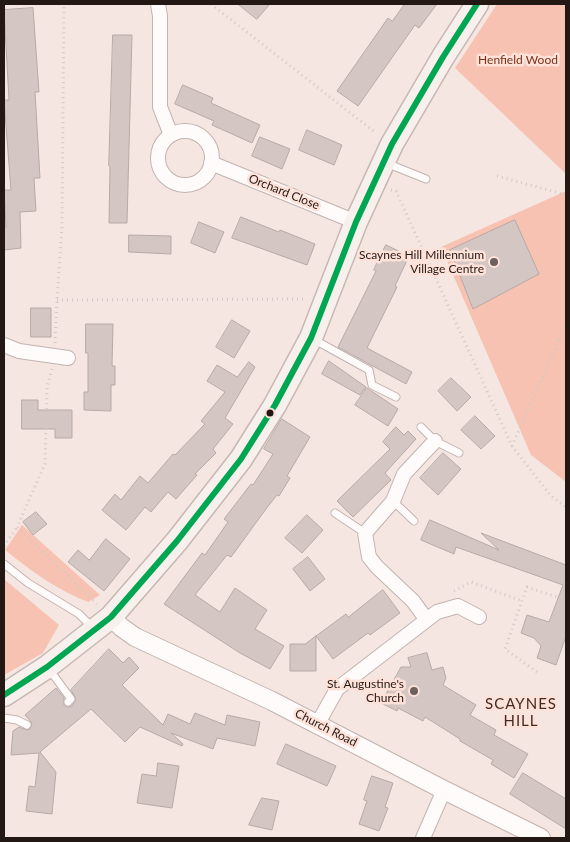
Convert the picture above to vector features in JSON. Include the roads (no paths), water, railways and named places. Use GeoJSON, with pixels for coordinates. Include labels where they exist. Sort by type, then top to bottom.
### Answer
{"type":"FeatureCollection","features":[{"type":"Feature","properties":{"kind":"highway"},"geometry":{"type":"LineString","coordinates":[[4,694],[47,667],[103,623],[177,541],[241,459],[275,405],[311,338],[356,222],[388,153],[443,56],[477,4]]}},
{"type":"Feature","properties":{"kind":"street"},"geometry":{"type":"LineString","coordinates":[[158,4],[160,16],[160,107],[171,135]]}},
{"type":"Feature","properties":{"kind":"street"},"geometry":{"type":"LineString","coordinates":[[188,131],[203,138],[209,145],[212,163],[203,178],[195,183],[187,185],[178,184],[170,181],[163,174],[159,166],[158,157],[164,141],[171,135],[188,131]]}},
{"type":"Feature","properties":{"kind":"street","name":"Orchard Close"},"geometry":{"type":"LineString","coordinates":[[212,163],[356,222]]}},
{"type":"Feature","properties":{"kind":"street"},"geometry":{"type":"LineString","coordinates":[[4,344],[19,351],[62,358]]}},
{"type":"Feature","properties":{"kind":"street"},"geometry":{"type":"LineString","coordinates":[[432,615],[413,601],[377,566],[369,556],[364,533],[394,500],[404,474],[434,441]]}},
{"type":"Feature","properties":{"kind":"street"},"geometry":{"type":"LineString","coordinates":[[318,724],[337,690],[432,615],[458,606],[479,617]]}},
{"type":"Feature","properties":{"kind":"street","name":"Church Road"},"geometry":{"type":"LineString","coordinates":[[103,623],[272,700],[444,790],[541,838]]}},
{"type":"Feature","properties":{"kind":"street"},"geometry":{"type":"LineString","coordinates":[[423,838],[444,790]]}},
{"type":"Feature","properties":{"kind":"lane"},"geometry":{"type":"LineString","coordinates":[[388,153],[426,179]]}},
{"type":"Feature","properties":{"kind":"lane"},"geometry":{"type":"LineString","coordinates":[[311,338],[369,370],[372,385],[396,397]]}},
{"type":"Feature","properties":{"kind":"lane"},"geometry":{"type":"LineString","coordinates":[[421,427],[434,441],[459,453]]}},
{"type":"Feature","properties":{"kind":"lane"},"geometry":{"type":"LineString","coordinates":[[394,500],[414,521]]}},
{"type":"Feature","properties":{"kind":"lane"},"geometry":{"type":"LineString","coordinates":[[335,513],[364,533]]}},
{"type":"Feature","properties":{"kind":"lane"},"geometry":{"type":"LineString","coordinates":[[4,564],[28,583],[79,614],[103,623]]}},
{"type":"Feature","properties":{"kind":"lane"},"geometry":{"type":"LineString","coordinates":[[47,667],[71,700],[68,702]]}},
{"type":"Feature","properties":{"kind":"lane"},"geometry":{"type":"LineString","coordinates":[[4,718],[17,720],[27,725]]}},
{"type":"Feature","properties":{"kind":"place","name":"Scaynes Hill Millennium Village Centre"},"geometry":{"type":"Point","coordinates":[494,262]}},
{"type":"Feature","properties":{"kind":"place","name":"St. Augustine's Church"},"geometry":{"type":"Point","coordinates":[414,691]}},
{"type":"Feature","properties":{"kind":"district","name":"SCAYNES HILL"},"geometry":{"type":"Point","coordinates":[521,712]}},
{"type":"Feature","properties":{"kind":"park label","name":"Henfield Wood"},"geometry":{"type":"Point","coordinates":[518,60]}}]}
